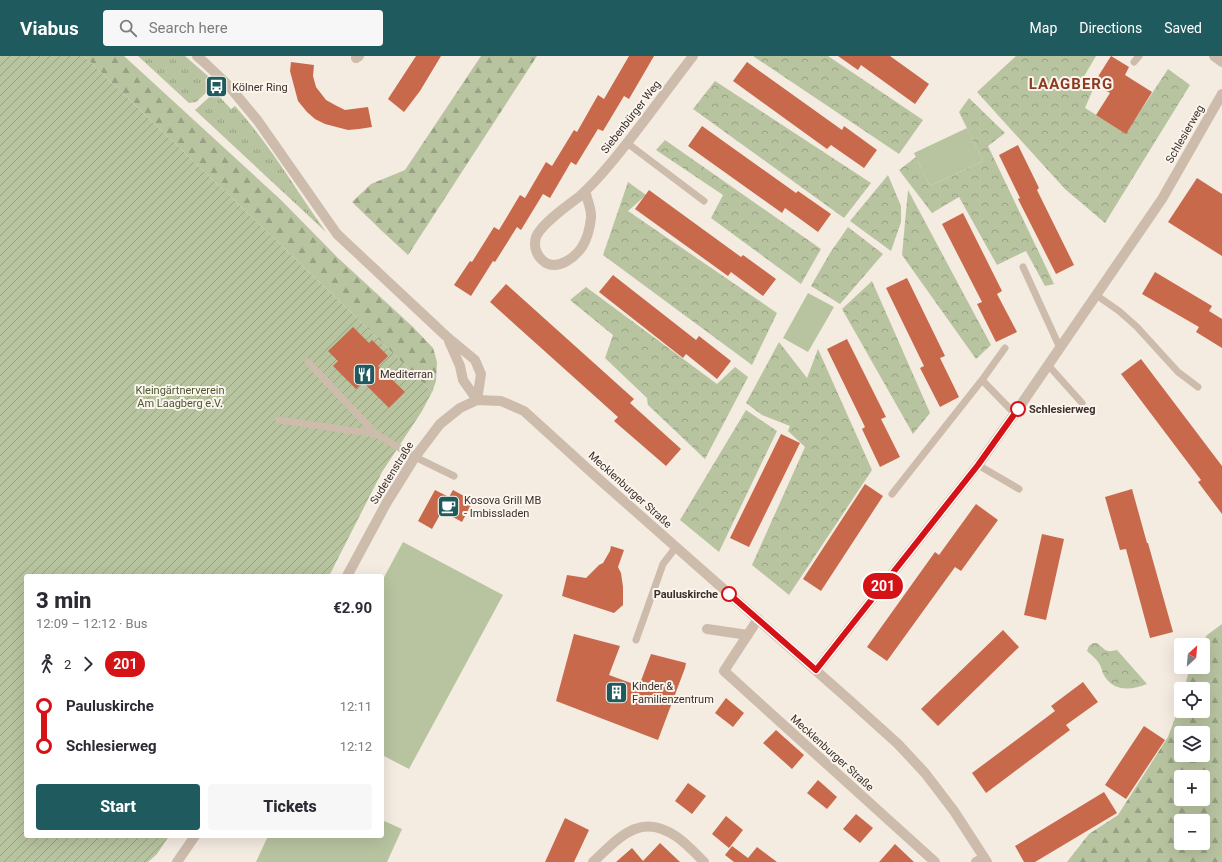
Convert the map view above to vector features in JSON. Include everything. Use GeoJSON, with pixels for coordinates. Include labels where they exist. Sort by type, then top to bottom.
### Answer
{"type":"FeatureCollection","features":[{"type":"Feature","properties":{"kind":"street"},"geometry":{"type":"LineString","coordinates":[[197,56],[228,85],[258,121],[337,234],[446,336],[475,360],[481,374],[477,400]]}},
{"type":"Feature","properties":{"kind":"street","name":"Siebenbürger Weg"},"geometry":{"type":"LineString","coordinates":[[585,191],[591,216],[588,232],[582,246],[577,253],[567,261],[558,265],[549,264],[543,261],[537,255],[535,247],[536,237],[542,227],[585,191],[627,143],[693,56]]}},
{"type":"Feature","properties":{"kind":"street"},"geometry":{"type":"LineString","coordinates":[[1214,56],[1222,62]]}},
{"type":"Feature","properties":{"kind":"street","name":"Schlesierweg"},"geometry":{"type":"LineString","coordinates":[[816,670],[978,465],[1015,414],[1162,199],[1222,94]]}},
{"type":"Feature","properties":{"kind":"street"},"geometry":{"type":"LineString","coordinates":[[446,336],[454,350],[463,380],[477,400]]}},
{"type":"Feature","properties":{"kind":"street","name":"Sudetenstraße"},"geometry":{"type":"LineString","coordinates":[[348,574],[387,502],[416,457],[440,424],[460,408],[477,400]]}},
{"type":"Feature","properties":{"kind":"street","name":"Mecklenburger Straße"},"geometry":{"type":"LineString","coordinates":[[477,400],[501,401],[524,412],[898,744],[925,774],[954,811],[982,860]]}},
{"type":"Feature","properties":{"kind":"street","name":"Mecklenburger Straße"},"geometry":{"type":"LineString","coordinates":[[758,619],[724,671],[935,862]]}},
{"type":"Feature","properties":{"kind":"street"},"geometry":{"type":"LineString","coordinates":[[707,629],[748,635]]}},
{"type":"Feature","properties":{"kind":"street"},"geometry":{"type":"LineString","coordinates":[[593,862],[617,840],[628,832],[642,826],[665,830],[678,837],[704,862]]}},
{"type":"Feature","properties":{"kind":"street"},"geometry":{"type":"LineString","coordinates":[[177,862],[194,838]]}},
{"type":"Feature","properties":{"kind":"lane"},"geometry":{"type":"LineString","coordinates":[[627,143],[704,202]]}},
{"type":"Feature","properties":{"kind":"lane"},"geometry":{"type":"LineString","coordinates":[[1023,267],[1060,348]]}},
{"type":"Feature","properties":{"kind":"lane"},"geometry":{"type":"LineString","coordinates":[[1096,295],[1119,311],[1137,327],[1178,372],[1198,387]]}},
{"type":"Feature","properties":{"kind":"lane"},"geometry":{"type":"LineString","coordinates":[[892,494],[982,380],[1005,348]]}},
{"type":"Feature","properties":{"kind":"lane"},"geometry":{"type":"LineString","coordinates":[[308,362],[376,434],[416,457],[454,476]]}},
{"type":"Feature","properties":{"kind":"lane"},"geometry":{"type":"LineString","coordinates":[[1048,365],[1082,403]]}},
{"type":"Feature","properties":{"kind":"lane"},"geometry":{"type":"LineString","coordinates":[[982,380],[1015,414]]}},
{"type":"Feature","properties":{"kind":"lane"},"geometry":{"type":"LineString","coordinates":[[279,420],[376,434]]}},
{"type":"Feature","properties":{"kind":"lane"},"geometry":{"type":"LineString","coordinates":[[978,465],[1019,489]]}},
{"type":"Feature","properties":{"kind":"lane"},"geometry":{"type":"LineString","coordinates":[[636,640],[663,564],[676,547]]}},
{"type":"Feature","properties":{"kind":"green space","name":"Kleingärtnerverein Am Laagberg e.V."},"geometry":{"type":"Polygon","coordinates":[[[0,56],[84,56],[432,392],[422,411],[382,472],[330,574],[24,574],[24,838],[168,838],[157,854],[148,862],[0,862],[0,56]]]}},
{"type":"Feature","properties":{"kind":"green space"},"geometry":{"type":"Polygon","coordinates":[[[84,56],[124,56],[281,200],[337,257],[413,327],[433,348],[437,362],[436,381],[432,392],[362,323],[84,56]]]}},
{"type":"Feature","properties":{"kind":"green space"},"geometry":{"type":"Polygon","coordinates":[[[138,56],[185,56],[209,77],[205,80],[211,88],[196,102],[189,103],[138,56]]]}},
{"type":"Feature","properties":{"kind":"green space"},"geometry":{"type":"Polygon","coordinates":[[[481,56],[537,56],[408,255],[352,202],[371,184],[405,170],[481,56]]]}},
{"type":"Feature","properties":{"kind":"green space"},"geometry":{"type":"Polygon","coordinates":[[[753,56],[828,56],[923,120],[899,154],[753,56]]]}},
{"type":"Feature","properties":{"kind":"green space"},"geometry":{"type":"Polygon","coordinates":[[[1016,56],[1096,56],[1083,78],[1094,87],[1085,108],[1126,133],[1168,69],[1190,85],[1105,223],[1065,189],[977,92],[1016,56]]]}},
{"type":"Feature","properties":{"kind":"green space"},"geometry":{"type":"Polygon","coordinates":[[[715,81],[871,183],[844,218],[693,109],[715,81]]]}},
{"type":"Feature","properties":{"kind":"green space"},"geometry":{"type":"Polygon","coordinates":[[[215,92],[231,109],[235,106],[260,136],[326,232],[195,110],[215,92]]]}},
{"type":"Feature","properties":{"kind":"green space"},"geometry":{"type":"Polygon","coordinates":[[[969,98],[1005,133],[988,146],[1054,284],[1045,286],[1026,251],[997,265],[959,197],[932,213],[899,170],[916,157],[930,186],[983,161],[959,112],[969,98]]]}},
{"type":"Feature","properties":{"kind":"green space"},"geometry":{"type":"Polygon","coordinates":[[[967,128],[983,161],[930,186],[914,153],[967,128]]]}},
{"type":"Feature","properties":{"kind":"green space"},"geometry":{"type":"Polygon","coordinates":[[[665,140],[821,249],[801,284],[711,218],[723,195],[656,150],[665,140]]]}},
{"type":"Feature","properties":{"kind":"green space"},"geometry":{"type":"Polygon","coordinates":[[[888,175],[901,206],[901,222],[891,251],[850,221],[888,175]]]}},
{"type":"Feature","properties":{"kind":"green space"},"geometry":{"type":"Polygon","coordinates":[[[628,182],[646,195],[628,211],[777,313],[752,365],[603,255],[628,182]]]}},
{"type":"Feature","properties":{"kind":"green space"},"geometry":{"type":"Polygon","coordinates":[[[908,190],[991,345],[976,359],[902,255],[908,190]]]}},
{"type":"Feature","properties":{"kind":"green space"},"geometry":{"type":"Polygon","coordinates":[[[848,227],[883,254],[840,304],[811,286],[830,253],[848,227]]]}},
{"type":"Feature","properties":{"kind":"green space"},"geometry":{"type":"Polygon","coordinates":[[[872,281],[930,413],[913,434],[842,309],[872,281]]]}},
{"type":"Feature","properties":{"kind":"green space"},"geometry":{"type":"Polygon","coordinates":[[[586,287],[717,384],[735,367],[748,377],[705,459],[648,405],[647,398],[605,358],[613,335],[570,300],[586,287]]]}},
{"type":"Feature","properties":{"kind":"green space"},"geometry":{"type":"Polygon","coordinates":[[[808,293],[834,307],[808,352],[783,338],[808,293]]]}},
{"type":"Feature","properties":{"kind":"green space"},"geometry":{"type":"Polygon","coordinates":[[[779,342],[807,378],[818,349],[872,470],[789,595],[752,565],[805,447],[788,431],[790,426],[762,415],[746,403],[779,342]]]}},
{"type":"Feature","properties":{"kind":"green space"},"geometry":{"type":"Polygon","coordinates":[[[746,410],[777,431],[719,552],[680,520],[746,410]]]}},
{"type":"Feature","properties":{"kind":"green space"},"geometry":{"type":"Polygon","coordinates":[[[403,542],[503,595],[409,769],[384,756],[384,577],[403,542]]]}},
{"type":"Feature","properties":{"kind":"green space"},"geometry":{"type":"Polygon","coordinates":[[[1222,624],[1222,862],[1067,862],[1089,834],[1118,815],[1168,737],[1175,718],[1210,718],[1210,682],[1186,682],[1188,674],[1210,674],[1210,638],[1205,638],[1222,624]]]}},
{"type":"Feature","properties":{"kind":"green space"},"geometry":{"type":"Polygon","coordinates":[[[1093,643],[1097,643],[1108,651],[1117,650],[1147,684],[1136,688],[1124,688],[1109,682],[1104,676],[1099,663],[1087,651],[1089,646],[1093,643]]]}},
{"type":"Feature","properties":{"kind":"green space"},"geometry":{"type":"Polygon","coordinates":[[[384,821],[402,829],[387,862],[256,862],[267,838],[384,838],[384,821]]]}},
{"type":"Feature","properties":{"kind":"building"},"geometry":{"type":"Polygon","coordinates":[[[416,56],[441,56],[420,91],[404,112],[388,99],[416,56]]]}},
{"type":"Feature","properties":{"kind":"building"},"geometry":{"type":"Polygon","coordinates":[[[629,56],[654,56],[629,99],[624,96],[603,131],[598,129],[576,165],[571,162],[550,198],[543,194],[521,230],[517,227],[471,296],[454,285],[470,261],[472,262],[494,227],[499,230],[520,195],[525,198],[546,162],[552,166],[574,130],[577,132],[598,95],[604,99],[629,56]]]}},
{"type":"Feature","properties":{"kind":"building"},"geometry":{"type":"Polygon","coordinates":[[[838,56],[890,56],[929,84],[915,104],[861,65],[858,70],[838,56]]]}},
{"type":"Feature","properties":{"kind":"building"},"geometry":{"type":"Polygon","coordinates":[[[1111,56],[1129,67],[1125,75],[1152,92],[1126,134],[1096,115],[1110,93],[1094,83],[1111,56]]]}},
{"type":"Feature","properties":{"kind":"building"},"geometry":{"type":"Polygon","coordinates":[[[291,62],[314,65],[313,76],[316,87],[326,100],[345,110],[368,107],[372,127],[348,130],[325,124],[315,119],[298,101],[290,71],[291,62]]]}},
{"type":"Feature","properties":{"kind":"building"},"geometry":{"type":"Polygon","coordinates":[[[747,62],[842,130],[844,126],[877,150],[864,168],[831,145],[827,149],[733,81],[747,62]]]}},
{"type":"Feature","properties":{"kind":"building"},"geometry":{"type":"Polygon","coordinates":[[[702,126],[796,193],[798,191],[831,214],[818,232],[785,208],[782,213],[688,146],[702,126]]]}},
{"type":"Feature","properties":{"kind":"building"},"geometry":{"type":"Polygon","coordinates":[[[1018,145],[1039,188],[1037,190],[1074,265],[1056,274],[1018,199],[1020,198],[999,155],[1018,145]]]}},
{"type":"Feature","properties":{"kind":"building"},"geometry":{"type":"Polygon","coordinates":[[[1197,178],[1222,194],[1222,256],[1168,222],[1197,178]]]}},
{"type":"Feature","properties":{"kind":"building"},"geometry":{"type":"Polygon","coordinates":[[[649,190],[741,257],[743,255],[776,279],[763,296],[731,272],[728,276],[635,209],[649,190]]]}},
{"type":"Feature","properties":{"kind":"building"},"geometry":{"type":"Polygon","coordinates":[[[963,213],[1002,291],[997,294],[1017,332],[996,342],[977,304],[982,302],[942,224],[963,213]]]}},
{"type":"Feature","properties":{"kind":"building"},"geometry":{"type":"Polygon","coordinates":[[[1155,272],[1212,306],[1209,311],[1222,319],[1222,348],[1196,332],[1199,327],[1142,294],[1155,272]]]}},
{"type":"Feature","properties":{"kind":"building"},"geometry":{"type":"Polygon","coordinates":[[[613,275],[696,340],[699,336],[731,361],[717,379],[686,354],[683,358],[599,292],[613,275]]]}},
{"type":"Feature","properties":{"kind":"building"},"geometry":{"type":"Polygon","coordinates":[[[907,278],[945,356],[940,358],[959,397],[940,407],[920,368],[924,366],[886,288],[907,278]]]}},
{"type":"Feature","properties":{"kind":"building"},"geometry":{"type":"Polygon","coordinates":[[[506,284],[634,399],[630,403],[681,449],[666,466],[614,421],[618,417],[490,302],[506,284]]]}},
{"type":"Feature","properties":{"kind":"building","name":"Mediterran"},"geometry":{"type":"Polygon","coordinates":[[[353,327],[369,343],[372,340],[388,356],[378,366],[405,392],[389,408],[363,382],[356,389],[333,366],[338,361],[328,351],[353,327]]]}},
{"type":"Feature","properties":{"kind":"building"},"geometry":{"type":"Polygon","coordinates":[[[847,339],[886,417],[881,419],[900,457],[880,467],[862,429],[865,427],[827,349],[847,339]]]}},
{"type":"Feature","properties":{"kind":"building"},"geometry":{"type":"Polygon","coordinates":[[[1141,359],[1222,466],[1222,514],[1198,482],[1201,480],[1121,374],[1141,359]]]}},
{"type":"Feature","properties":{"kind":"building"},"geometry":{"type":"Polygon","coordinates":[[[781,434],[800,443],[749,547],[730,538],[781,434]]]}},
{"type":"Feature","properties":{"kind":"building"},"geometry":{"type":"Polygon","coordinates":[[[865,484],[883,496],[821,591],[803,579],[865,484]]]}},
{"type":"Feature","properties":{"kind":"building"},"geometry":{"type":"Polygon","coordinates":[[[1132,489],[1173,632],[1150,638],[1126,549],[1120,550],[1105,497],[1132,489]]]}},
{"type":"Feature","properties":{"kind":"building","name":"Kosova Grill MB - Imbissladen"},"geometry":{"type":"Polygon","coordinates":[[[435,490],[449,497],[453,490],[473,501],[462,522],[442,511],[432,529],[418,521],[435,490]]]}},
{"type":"Feature","properties":{"kind":"building"},"geometry":{"type":"Polygon","coordinates":[[[976,504],[998,520],[961,571],[955,567],[887,661],[867,647],[935,552],[939,555],[976,504]]]}},
{"type":"Feature","properties":{"kind":"building"},"geometry":{"type":"Polygon","coordinates":[[[1042,534],[1064,539],[1046,620],[1024,615],[1042,534]]]}},
{"type":"Feature","properties":{"kind":"building","name":"Pauluskirche"},"geometry":{"type":"Polygon","coordinates":[[[611,546],[624,550],[618,567],[621,573],[623,587],[623,605],[614,613],[562,596],[567,575],[586,578],[603,563],[610,551],[611,546]]]}},
{"type":"Feature","properties":{"kind":"building"},"geometry":{"type":"Polygon","coordinates":[[[1003,630],[1019,647],[938,726],[921,709],[1003,630]]]}},
{"type":"Feature","properties":{"kind":"building","name":"Kinder & Familienzentrum"},"geometry":{"type":"Polygon","coordinates":[[[574,634],[620,646],[609,675],[639,686],[651,654],[686,663],[658,740],[556,701],[574,634]]]}},
{"type":"Feature","properties":{"kind":"building"},"geometry":{"type":"Polygon","coordinates":[[[1083,682],[1098,702],[1066,725],[1070,730],[986,793],[972,773],[1055,711],[1051,706],[1083,682]]]}},
{"type":"Feature","properties":{"kind":"building"},"geometry":{"type":"Polygon","coordinates":[[[726,698],[744,713],[733,727],[715,713],[726,698]]]}},
{"type":"Feature","properties":{"kind":"building"},"geometry":{"type":"Polygon","coordinates":[[[1144,726],[1165,740],[1126,799],[1105,785],[1144,726]]]}},
{"type":"Feature","properties":{"kind":"building"},"geometry":{"type":"Polygon","coordinates":[[[776,730],[804,755],[792,769],[763,743],[776,730]]]}},
{"type":"Feature","properties":{"kind":"building"},"geometry":{"type":"Polygon","coordinates":[[[818,780],[837,797],[827,809],[807,793],[818,780]]]}},
{"type":"Feature","properties":{"kind":"building"},"geometry":{"type":"Polygon","coordinates":[[[688,783],[706,796],[692,814],[675,801],[688,783]]]}},
{"type":"Feature","properties":{"kind":"building"},"geometry":{"type":"Polygon","coordinates":[[[1104,792],[1117,813],[1035,862],[1024,862],[1015,846],[1104,792]]]}},
{"type":"Feature","properties":{"kind":"building"},"geometry":{"type":"Polygon","coordinates":[[[856,814],[873,828],[860,843],[843,829],[856,814]]]}},
{"type":"Feature","properties":{"kind":"building"},"geometry":{"type":"Polygon","coordinates":[[[726,816],[743,830],[729,848],[712,834],[726,816]]]}},
{"type":"Feature","properties":{"kind":"building"},"geometry":{"type":"Polygon","coordinates":[[[565,818],[589,830],[574,862],[545,862],[565,818]]]}},
{"type":"Feature","properties":{"kind":"building"},"geometry":{"type":"Polygon","coordinates":[[[660,843],[680,862],[616,862],[632,848],[643,861],[660,843]]]}},
{"type":"Feature","properties":{"kind":"building"},"geometry":{"type":"Polygon","coordinates":[[[895,844],[914,862],[879,862],[895,844]]]}},
{"type":"Feature","properties":{"kind":"building"},"geometry":{"type":"Polygon","coordinates":[[[732,846],[748,858],[757,847],[777,862],[734,862],[725,855],[732,846]]]}},
{"type":"Feature","properties":{"kind":"bus line","name":"201"},"geometry":{"type":"LineString","coordinates":[[729,594],[816,670],[978,465],[1018,409]]}},
{"type":"Feature","properties":{"kind":"place","name":"Kölner Ring"},"geometry":{"type":"Point","coordinates":[217,87]}},
{"type":"Feature","properties":{"kind":"place","name":"Mediterran"},"geometry":{"type":"Point","coordinates":[364,374]}},
{"type":"Feature","properties":{"kind":"place","name":"Schlesierweg"},"geometry":{"type":"Point","coordinates":[1018,409]}},
{"type":"Feature","properties":{"kind":"place","name":"Kosova Grill MB - Imbissladen"},"geometry":{"type":"Point","coordinates":[448,506]}},
{"type":"Feature","properties":{"kind":"place","name":"Pauluskirche"},"geometry":{"type":"Point","coordinates":[729,594]}},
{"type":"Feature","properties":{"kind":"place","name":"Kinder & Familienzentrum"},"geometry":{"type":"Point","coordinates":[617,692]}},
{"type":"Feature","properties":{"kind":"district","name":"LAAGBERG"},"geometry":{"type":"Point","coordinates":[1071,84]}}]}
